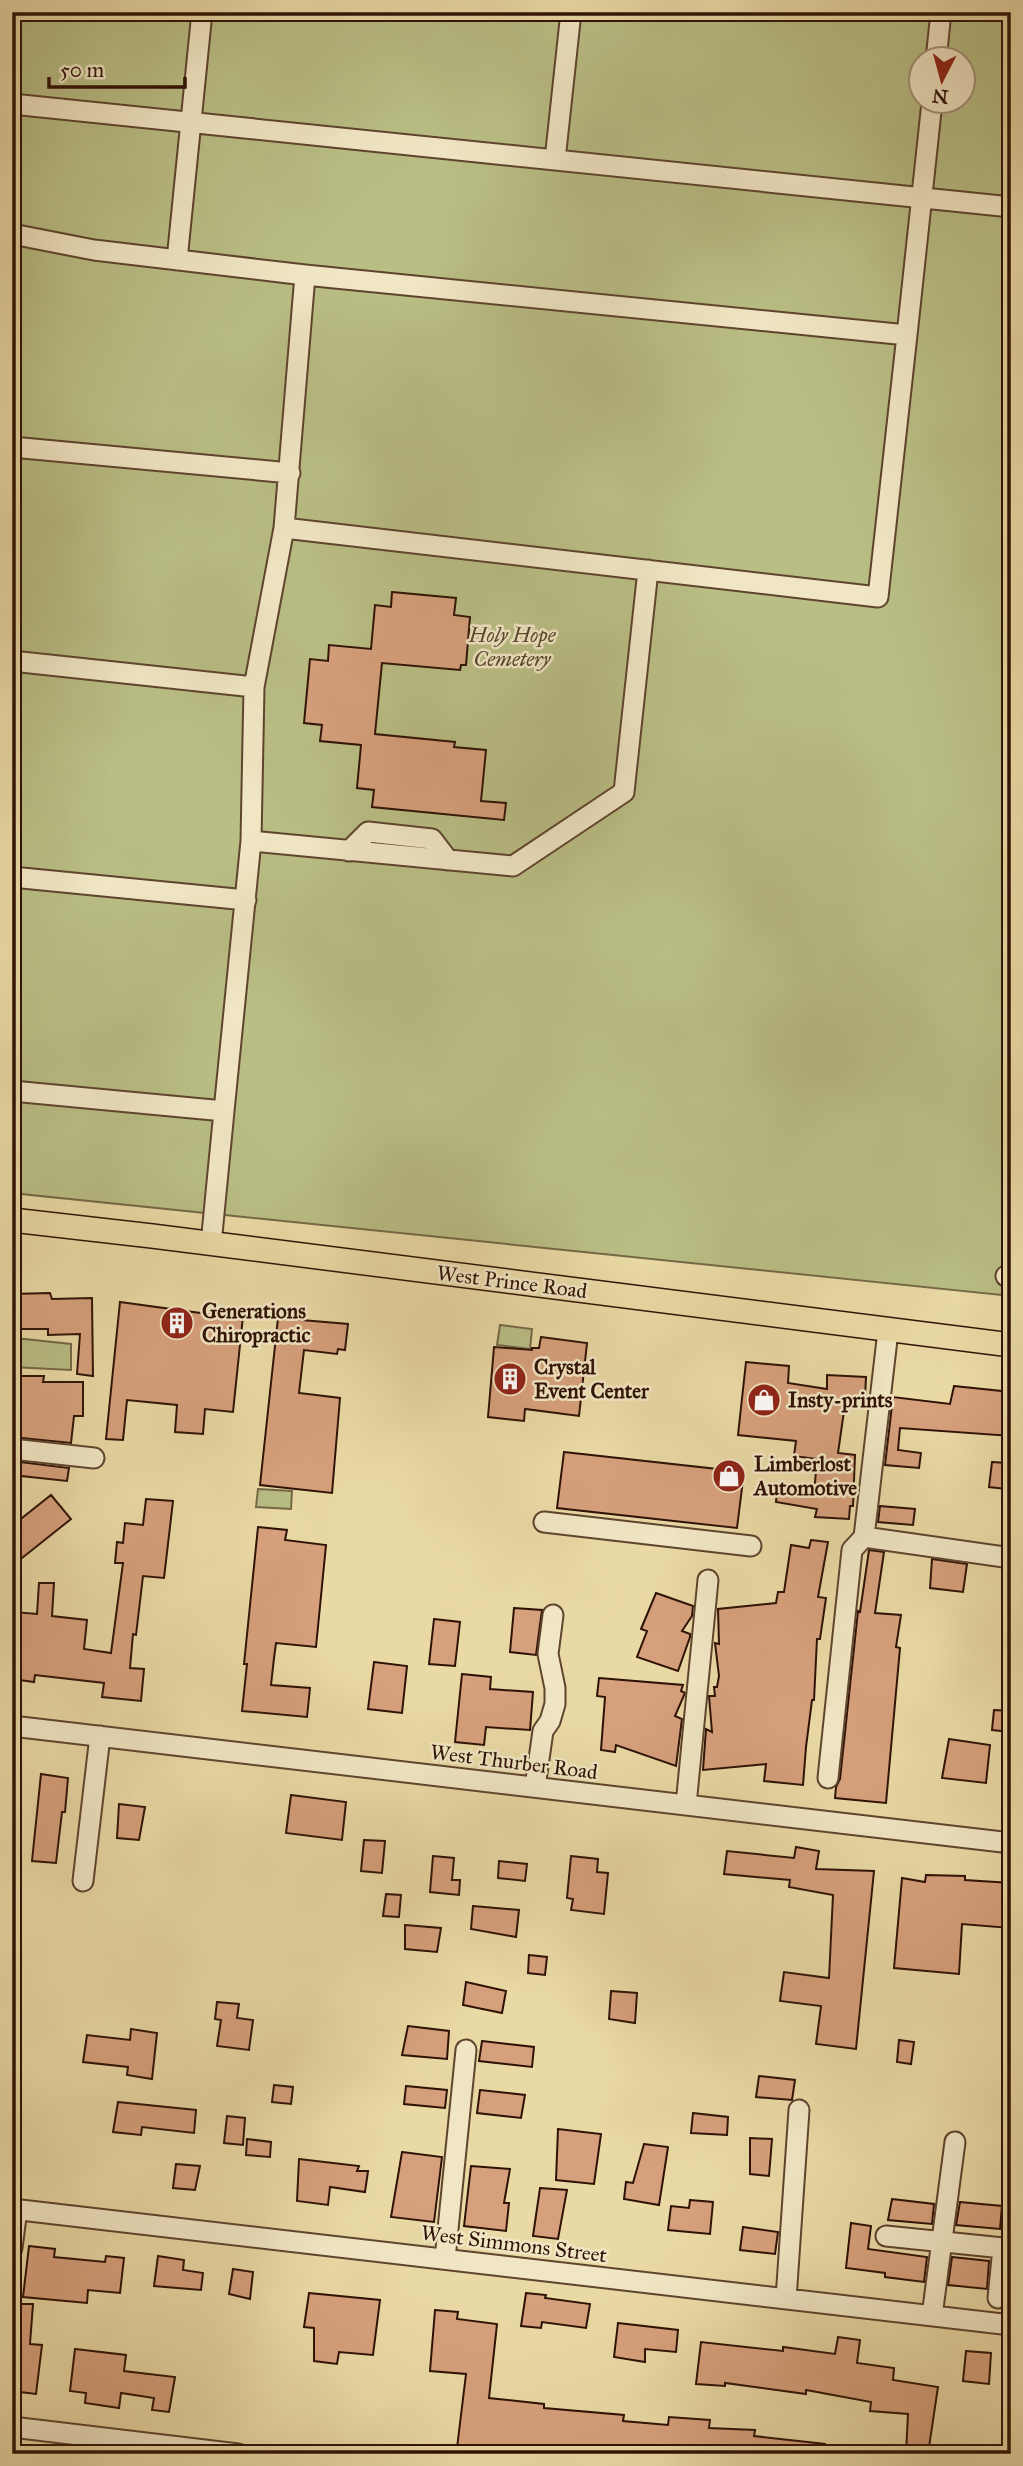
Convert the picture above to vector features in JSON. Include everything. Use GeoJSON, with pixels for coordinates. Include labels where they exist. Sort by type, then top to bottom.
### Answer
{"type":"FeatureCollection","features":[{"type":"Feature","properties":{"kind":"main road","name":"West Prince Road"},"geometry":{"type":"LineString","coordinates":[[12,1220],[1011,1345]]}},
{"type":"Feature","properties":{"kind":"street"},"geometry":{"type":"LineString","coordinates":[[177,260],[202,12]]}},
{"type":"Feature","properties":{"kind":"street"},"geometry":{"type":"LineString","coordinates":[[555,160],[571,12]]}},
{"type":"Feature","properties":{"kind":"street"},"geometry":{"type":"LineString","coordinates":[[937,46],[941,12]]}},
{"type":"Feature","properties":{"kind":"street"},"geometry":{"type":"LineString","coordinates":[[12,104],[1011,207]]}},
{"type":"Feature","properties":{"kind":"street"},"geometry":{"type":"LineString","coordinates":[[284,528],[878,597],[931,116]]}},
{"type":"Feature","properties":{"kind":"street"},"geometry":{"type":"LineString","coordinates":[[12,234],[94,250],[305,275],[907,335]]}},
{"type":"Feature","properties":{"kind":"street"},"geometry":{"type":"LineString","coordinates":[[211,1244],[251,841],[254,687],[284,528],[305,275]]}},
{"type":"Feature","properties":{"kind":"street"},"geometry":{"type":"LineString","coordinates":[[12,447],[290,473]]}},
{"type":"Feature","properties":{"kind":"street"},"geometry":{"type":"LineString","coordinates":[[251,841],[513,866],[624,792],[648,570]]}},
{"type":"Feature","properties":{"kind":"street"},"geometry":{"type":"LineString","coordinates":[[12,661],[254,687]]}},
{"type":"Feature","properties":{"kind":"street"},"geometry":{"type":"LineString","coordinates":[[12,877],[246,901]]}},
{"type":"Feature","properties":{"kind":"street"},"geometry":{"type":"LineString","coordinates":[[12,1091],[224,1111]]}},
{"type":"Feature","properties":{"kind":"street"},"geometry":{"type":"LineString","coordinates":[[828,1778],[852,1550],[864,1537],[888,1331]]}},
{"type":"Feature","properties":{"kind":"street"},"geometry":{"type":"LineString","coordinates":[[12,1449],[94,1458]]}},
{"type":"Feature","properties":{"kind":"street"},"geometry":{"type":"LineString","coordinates":[[544,1522],[751,1546]]}},
{"type":"Feature","properties":{"kind":"street"},"geometry":{"type":"LineString","coordinates":[[864,1537],[1011,1558]]}},
{"type":"Feature","properties":{"kind":"street"},"geometry":{"type":"LineString","coordinates":[[686,1805],[708,1580]]}},
{"type":"Feature","properties":{"kind":"street"},"geometry":{"type":"LineString","coordinates":[[535,1787],[543,1731],[550,1721],[555,1704],[555,1688],[548,1654],[553,1615]]}},
{"type":"Feature","properties":{"kind":"street","name":"West Thurber Road"},"geometry":{"type":"LineString","coordinates":[[12,1726],[1011,1843]]}},
{"type":"Feature","properties":{"kind":"street"},"geometry":{"type":"LineString","coordinates":[[83,1881],[100,1736]]}},
{"type":"Feature","properties":{"kind":"street"},"geometry":{"type":"LineString","coordinates":[[445,2259],[466,2050]]}},
{"type":"Feature","properties":{"kind":"street"},"geometry":{"type":"LineString","coordinates":[[786,2299],[799,2110]]}},
{"type":"Feature","properties":{"kind":"street"},"geometry":{"type":"LineString","coordinates":[[932,2316],[955,2142]]}},
{"type":"Feature","properties":{"kind":"street"},"geometry":{"type":"LineString","coordinates":[[12,2248],[15,2209]]}},
{"type":"Feature","properties":{"kind":"street","name":"West Simmons Street"},"geometry":{"type":"LineString","coordinates":[[15,2209],[1011,2325]]}},
{"type":"Feature","properties":{"kind":"street"},"geometry":{"type":"LineString","coordinates":[[886,2236],[1003,2248],[998,2298]]}},
{"type":"Feature","properties":{"kind":"street"},"geometry":{"type":"LineString","coordinates":[[12,2427],[238,2454]]}},
{"type":"Feature","properties":{"kind":"green space","name":"Holy Hope Cemetery"},"geometry":{"type":"Polygon","coordinates":[[[12,12],[1011,12],[1011,1296],[12,1193],[12,12]]]}},
{"type":"Feature","properties":{"kind":"green space"},"geometry":{"type":"Polygon","coordinates":[[[500,1325],[532,1329],[530,1349],[497,1345],[500,1325]]]}},
{"type":"Feature","properties":{"kind":"green space"},"geometry":{"type":"Polygon","coordinates":[[[15,1338],[71,1344],[71,1370],[12,1367],[12,1345],[15,1338]]]}},
{"type":"Feature","properties":{"kind":"green space"},"geometry":{"type":"Polygon","coordinates":[[[258,1489],[292,1491],[291,1509],[256,1507],[258,1489]]]}},
{"type":"Feature","properties":{"kind":"building"},"geometry":{"type":"Polygon","coordinates":[[[392,592],[456,598],[454,615],[470,617],[466,665],[461,665],[460,670],[382,663],[375,734],[455,742],[454,747],[486,750],[481,801],[506,803],[504,820],[372,807],[374,790],[357,788],[361,745],[320,741],[322,725],[304,723],[310,659],[328,661],[329,645],[371,649],[375,605],[391,607],[392,592]]]}},
{"type":"Feature","properties":{"kind":"building"},"geometry":{"type":"Polygon","coordinates":[[[50,1293],[52,1299],[92,1298],[93,1376],[77,1374],[80,1334],[48,1335],[48,1329],[12,1329],[12,1294],[50,1293]]]}},
{"type":"Feature","properties":{"kind":"building"},"geometry":{"type":"Polygon","coordinates":[[[120,1302],[223,1316],[243,1316],[233,1412],[205,1409],[203,1434],[175,1432],[177,1405],[127,1400],[123,1440],[106,1439],[120,1302]]]}},
{"type":"Feature","properties":{"kind":"building"},"geometry":{"type":"Polygon","coordinates":[[[278,1318],[348,1324],[345,1350],[338,1349],[337,1354],[304,1350],[299,1393],[340,1398],[332,1493],[260,1485],[278,1318]]]}},
{"type":"Feature","properties":{"kind":"building"},"geometry":{"type":"Polygon","coordinates":[[[541,1337],[587,1343],[579,1416],[525,1409],[524,1421],[488,1417],[494,1347],[532,1350],[539,1348],[541,1337]]]}},
{"type":"Feature","properties":{"kind":"building"},"geometry":{"type":"Polygon","coordinates":[[[746,1362],[789,1366],[788,1383],[827,1389],[827,1375],[866,1377],[865,1398],[846,1397],[838,1453],[855,1455],[853,1506],[850,1506],[849,1519],[815,1517],[817,1509],[776,1502],[777,1491],[814,1494],[817,1459],[794,1456],[796,1441],[738,1435],[746,1362]]]}},
{"type":"Feature","properties":{"kind":"building"},"geometry":{"type":"Polygon","coordinates":[[[12,1376],[44,1376],[43,1382],[83,1382],[83,1416],[74,1416],[71,1443],[12,1437],[12,1376]]]}},
{"type":"Feature","properties":{"kind":"building"},"geometry":{"type":"Polygon","coordinates":[[[954,1386],[1011,1392],[1011,1436],[900,1428],[898,1450],[921,1453],[919,1468],[885,1465],[893,1397],[950,1404],[954,1386]]]}},
{"type":"Feature","properties":{"kind":"building"},"geometry":{"type":"Polygon","coordinates":[[[564,1452],[744,1472],[737,1528],[557,1508],[564,1452]]]}},
{"type":"Feature","properties":{"kind":"building"},"geometry":{"type":"Polygon","coordinates":[[[12,1461],[69,1468],[67,1481],[12,1475],[12,1461]]]}},
{"type":"Feature","properties":{"kind":"building"},"geometry":{"type":"Polygon","coordinates":[[[992,1462],[1007,1463],[1006,1489],[989,1487],[992,1462]]]}},
{"type":"Feature","properties":{"kind":"building"},"geometry":{"type":"Polygon","coordinates":[[[51,1495],[71,1519],[12,1566],[12,1526],[51,1495]]]}},
{"type":"Feature","properties":{"kind":"building"},"geometry":{"type":"Polygon","coordinates":[[[146,1499],[173,1501],[164,1578],[143,1576],[136,1635],[133,1634],[130,1668],[144,1669],[141,1701],[102,1697],[104,1683],[35,1675],[34,1682],[12,1679],[14,1612],[37,1614],[39,1583],[54,1583],[52,1616],[87,1620],[84,1649],[111,1653],[123,1563],[115,1563],[117,1542],[123,1543],[125,1523],[143,1525],[146,1499]]]}},
{"type":"Feature","properties":{"kind":"building"},"geometry":{"type":"Polygon","coordinates":[[[880,1506],[915,1509],[913,1525],[878,1522],[880,1506]]]}},
{"type":"Feature","properties":{"kind":"building"},"geometry":{"type":"Polygon","coordinates":[[[258,1527],[287,1530],[285,1540],[326,1545],[316,1647],[276,1643],[271,1685],[310,1688],[307,1717],[242,1711],[258,1527]]]}},
{"type":"Feature","properties":{"kind":"building"},"geometry":{"type":"Polygon","coordinates":[[[811,1540],[828,1542],[818,1597],[826,1598],[820,1639],[817,1639],[814,1700],[803,1785],[764,1781],[766,1764],[703,1770],[706,1729],[712,1732],[709,1696],[715,1696],[714,1687],[717,1687],[719,1676],[715,1643],[719,1644],[718,1609],[776,1603],[778,1592],[784,1592],[791,1545],[809,1548],[811,1540]]]}},
{"type":"Feature","properties":{"kind":"building"},"geometry":{"type":"Polygon","coordinates":[[[869,1550],[884,1552],[875,1613],[901,1615],[896,1647],[900,1648],[886,1803],[835,1798],[840,1779],[858,1611],[860,1612],[869,1550]]]}},
{"type":"Feature","properties":{"kind":"building"},"geometry":{"type":"Polygon","coordinates":[[[932,1559],[967,1564],[963,1592],[930,1588],[932,1559]]]}},
{"type":"Feature","properties":{"kind":"building"},"geometry":{"type":"Polygon","coordinates":[[[656,1593],[693,1606],[692,1616],[682,1631],[690,1634],[690,1637],[678,1671],[637,1657],[647,1631],[641,1629],[656,1593]]]}},
{"type":"Feature","properties":{"kind":"building"},"geometry":{"type":"Polygon","coordinates":[[[514,1608],[542,1610],[536,1655],[510,1652],[514,1608]]]}},
{"type":"Feature","properties":{"kind":"building"},"geometry":{"type":"Polygon","coordinates":[[[434,1619],[460,1622],[455,1666],[429,1664],[434,1619]]]}},
{"type":"Feature","properties":{"kind":"building"},"geometry":{"type":"Polygon","coordinates":[[[374,1662],[407,1666],[402,1713],[368,1709],[374,1662]]]}},
{"type":"Feature","properties":{"kind":"building"},"geometry":{"type":"Polygon","coordinates":[[[462,1674],[491,1677],[490,1689],[533,1692],[530,1730],[486,1727],[484,1745],[455,1742],[462,1674]]]}},
{"type":"Feature","properties":{"kind":"building"},"geometry":{"type":"Polygon","coordinates":[[[599,1678],[683,1685],[681,1691],[685,1693],[675,1716],[682,1719],[676,1766],[616,1745],[615,1752],[601,1750],[605,1697],[597,1696],[599,1678]]]}},
{"type":"Feature","properties":{"kind":"building"},"geometry":{"type":"Polygon","coordinates":[[[994,1710],[1011,1711],[1011,1732],[992,1730],[994,1710]]]}},
{"type":"Feature","properties":{"kind":"building"},"geometry":{"type":"Polygon","coordinates":[[[949,1739],[990,1745],[986,1783],[942,1778],[949,1739]]]}},
{"type":"Feature","properties":{"kind":"building"},"geometry":{"type":"Polygon","coordinates":[[[41,1774],[68,1778],[56,1863],[32,1861],[41,1774]]]}},
{"type":"Feature","properties":{"kind":"building"},"geometry":{"type":"Polygon","coordinates":[[[291,1795],[346,1802],[342,1840],[286,1833],[291,1795]]]}},
{"type":"Feature","properties":{"kind":"building"},"geometry":{"type":"Polygon","coordinates":[[[119,1804],[145,1807],[139,1840],[117,1838],[119,1804]]]}},
{"type":"Feature","properties":{"kind":"building"},"geometry":{"type":"Polygon","coordinates":[[[364,1840],[385,1841],[382,1873],[361,1871],[364,1840]]]}},
{"type":"Feature","properties":{"kind":"building"},"geometry":{"type":"Polygon","coordinates":[[[796,1847],[819,1851],[816,1869],[874,1871],[856,2049],[816,2044],[821,2006],[780,2001],[784,1972],[829,1978],[833,1895],[789,1887],[790,1880],[724,1874],[727,1851],[794,1858],[796,1847]]]}},
{"type":"Feature","properties":{"kind":"building"},"geometry":{"type":"Polygon","coordinates":[[[433,1856],[454,1858],[452,1880],[460,1880],[459,1895],[430,1892],[433,1856]]]}},
{"type":"Feature","properties":{"kind":"building"},"geometry":{"type":"Polygon","coordinates":[[[571,1856],[598,1859],[597,1872],[608,1873],[604,1914],[571,1910],[573,1899],[567,1898],[571,1856]]]}},
{"type":"Feature","properties":{"kind":"building"},"geometry":{"type":"Polygon","coordinates":[[[499,1861],[527,1864],[525,1881],[498,1878],[499,1861]]]}},
{"type":"Feature","properties":{"kind":"building"},"geometry":{"type":"Polygon","coordinates":[[[926,1875],[965,1876],[965,1880],[1011,1883],[1010,1928],[962,1924],[959,1974],[894,1968],[902,1878],[925,1882],[926,1875]]]}},
{"type":"Feature","properties":{"kind":"building"},"geometry":{"type":"Polygon","coordinates":[[[386,1894],[401,1895],[399,1917],[383,1916],[386,1894]]]}},
{"type":"Feature","properties":{"kind":"building"},"geometry":{"type":"Polygon","coordinates":[[[473,1906],[519,1910],[516,1937],[471,1929],[473,1906]]]}},
{"type":"Feature","properties":{"kind":"building"},"geometry":{"type":"Polygon","coordinates":[[[405,1925],[441,1928],[437,1952],[405,1949],[405,1925]]]}},
{"type":"Feature","properties":{"kind":"building"},"geometry":{"type":"Polygon","coordinates":[[[529,1955],[547,1957],[545,1975],[528,1973],[529,1955]]]}},
{"type":"Feature","properties":{"kind":"building"},"geometry":{"type":"Polygon","coordinates":[[[466,1982],[506,1991],[502,2013],[463,2005],[466,1982]]]}},
{"type":"Feature","properties":{"kind":"building"},"geometry":{"type":"Polygon","coordinates":[[[611,1991],[637,1993],[635,2023],[609,2019],[611,1991]]]}},
{"type":"Feature","properties":{"kind":"building"},"geometry":{"type":"Polygon","coordinates":[[[217,2002],[239,2004],[237,2018],[253,2020],[249,2050],[217,2046],[221,2020],[215,2019],[217,2002]]]}},
{"type":"Feature","properties":{"kind":"building"},"geometry":{"type":"Polygon","coordinates":[[[408,2026],[449,2031],[447,2059],[402,2055],[408,2026]]]}},
{"type":"Feature","properties":{"kind":"building"},"geometry":{"type":"Polygon","coordinates":[[[131,2029],[157,2033],[152,2079],[127,2075],[128,2067],[83,2062],[87,2035],[130,2040],[131,2029]]]}},
{"type":"Feature","properties":{"kind":"building"},"geometry":{"type":"Polygon","coordinates":[[[899,2040],[914,2042],[911,2064],[897,2062],[899,2040]]]}},
{"type":"Feature","properties":{"kind":"building"},"geometry":{"type":"Polygon","coordinates":[[[482,2041],[534,2047],[532,2067],[479,2061],[482,2041]]]}},
{"type":"Feature","properties":{"kind":"building"},"geometry":{"type":"Polygon","coordinates":[[[759,2076],[795,2080],[792,2100],[756,2097],[759,2076]]]}},
{"type":"Feature","properties":{"kind":"building"},"geometry":{"type":"Polygon","coordinates":[[[274,2085],[293,2087],[291,2104],[272,2102],[274,2085]]]}},
{"type":"Feature","properties":{"kind":"building"},"geometry":{"type":"Polygon","coordinates":[[[406,2086],[447,2090],[445,2108],[404,2104],[406,2086]]]}},
{"type":"Feature","properties":{"kind":"building"},"geometry":{"type":"Polygon","coordinates":[[[480,2090],[525,2095],[521,2118],[477,2113],[480,2090]]]}},
{"type":"Feature","properties":{"kind":"building"},"geometry":{"type":"Polygon","coordinates":[[[118,2102],[196,2110],[194,2133],[142,2127],[141,2135],[113,2132],[118,2102]]]}},
{"type":"Feature","properties":{"kind":"building"},"geometry":{"type":"Polygon","coordinates":[[[693,2113],[728,2117],[727,2135],[691,2133],[693,2113]]]}},
{"type":"Feature","properties":{"kind":"building"},"geometry":{"type":"Polygon","coordinates":[[[227,2116],[245,2118],[243,2145],[224,2143],[227,2116]]]}},
{"type":"Feature","properties":{"kind":"building"},"geometry":{"type":"Polygon","coordinates":[[[558,2129],[601,2134],[594,2184],[556,2180],[558,2129]]]}},
{"type":"Feature","properties":{"kind":"building"},"geometry":{"type":"Polygon","coordinates":[[[750,2138],[772,2139],[769,2176],[750,2174],[750,2138]]]}},
{"type":"Feature","properties":{"kind":"building"},"geometry":{"type":"Polygon","coordinates":[[[247,2139],[271,2142],[270,2157],[246,2155],[247,2139]]]}},
{"type":"Feature","properties":{"kind":"building"},"geometry":{"type":"Polygon","coordinates":[[[644,2144],[668,2147],[659,2205],[624,2199],[626,2182],[633,2183],[644,2144]]]}},
{"type":"Feature","properties":{"kind":"building"},"geometry":{"type":"Polygon","coordinates":[[[402,2152],[442,2157],[434,2222],[391,2217],[402,2152]]]}},
{"type":"Feature","properties":{"kind":"building"},"geometry":{"type":"Polygon","coordinates":[[[299,2159],[359,2166],[357,2171],[368,2171],[365,2192],[330,2187],[328,2205],[297,2201],[299,2159]]]}},
{"type":"Feature","properties":{"kind":"building"},"geometry":{"type":"Polygon","coordinates":[[[176,2164],[200,2166],[195,2190],[173,2188],[176,2164]]]}},
{"type":"Feature","properties":{"kind":"building"},"geometry":{"type":"Polygon","coordinates":[[[471,2166],[510,2169],[504,2203],[509,2203],[506,2231],[464,2226],[471,2166]]]}},
{"type":"Feature","properties":{"kind":"building"},"geometry":{"type":"Polygon","coordinates":[[[540,2188],[567,2190],[558,2239],[533,2236],[540,2188]]]}},
{"type":"Feature","properties":{"kind":"building"},"geometry":{"type":"Polygon","coordinates":[[[892,2199],[934,2204],[932,2224],[888,2220],[892,2199]]]}},
{"type":"Feature","properties":{"kind":"building"},"geometry":{"type":"Polygon","coordinates":[[[690,2200],[713,2202],[710,2234],[668,2230],[671,2206],[689,2208],[690,2200]]]}},
{"type":"Feature","properties":{"kind":"building"},"geometry":{"type":"Polygon","coordinates":[[[960,2202],[1002,2206],[1000,2229],[956,2225],[960,2202]]]}},
{"type":"Feature","properties":{"kind":"building"},"geometry":{"type":"Polygon","coordinates":[[[851,2223],[871,2226],[868,2249],[927,2257],[924,2282],[846,2268],[851,2223]]]}},
{"type":"Feature","properties":{"kind":"building"},"geometry":{"type":"Polygon","coordinates":[[[743,2227],[778,2232],[775,2254],[740,2250],[743,2227]]]}},
{"type":"Feature","properties":{"kind":"building"},"geometry":{"type":"Polygon","coordinates":[[[29,2246],[55,2249],[54,2257],[105,2262],[106,2256],[124,2258],[120,2293],[88,2290],[87,2303],[23,2297],[29,2246]]]}},
{"type":"Feature","properties":{"kind":"building"},"geometry":{"type":"Polygon","coordinates":[[[158,2256],[184,2260],[183,2270],[203,2273],[201,2290],[154,2286],[158,2256]]]}},
{"type":"Feature","properties":{"kind":"building"},"geometry":{"type":"Polygon","coordinates":[[[952,2257],[989,2261],[987,2289],[948,2285],[952,2257]]]}},
{"type":"Feature","properties":{"kind":"building"},"geometry":{"type":"Polygon","coordinates":[[[233,2269],[253,2272],[250,2299],[229,2294],[233,2269]]]}},
{"type":"Feature","properties":{"kind":"building"},"geometry":{"type":"Polygon","coordinates":[[[309,2293],[380,2300],[373,2355],[339,2352],[337,2364],[314,2361],[314,2328],[304,2327],[309,2293]]]}},
{"type":"Feature","properties":{"kind":"building"},"geometry":{"type":"Polygon","coordinates":[[[526,2293],[590,2304],[586,2328],[542,2322],[541,2328],[521,2326],[526,2293]]]}},
{"type":"Feature","properties":{"kind":"building"},"geometry":{"type":"Polygon","coordinates":[[[12,2304],[33,2304],[30,2344],[42,2345],[36,2394],[12,2391],[12,2304]]]}},
{"type":"Feature","properties":{"kind":"building"},"geometry":{"type":"Polygon","coordinates":[[[435,2310],[458,2312],[457,2319],[497,2324],[489,2398],[544,2404],[544,2408],[624,2415],[623,2421],[668,2425],[669,2417],[710,2420],[709,2428],[755,2430],[754,2436],[825,2444],[825,2454],[519,2454],[457,2448],[466,2374],[430,2371],[435,2310]]]}},
{"type":"Feature","properties":{"kind":"building"},"geometry":{"type":"Polygon","coordinates":[[[618,2323],[678,2330],[676,2352],[645,2349],[645,2362],[614,2357],[618,2323]]]}},
{"type":"Feature","properties":{"kind":"building"},"geometry":{"type":"Polygon","coordinates":[[[838,2337],[860,2340],[857,2363],[894,2368],[893,2380],[938,2387],[928,2454],[906,2454],[908,2414],[870,2411],[871,2402],[806,2390],[806,2394],[725,2383],[725,2386],[696,2384],[701,2342],[783,2351],[783,2347],[835,2354],[838,2337]]]}},
{"type":"Feature","properties":{"kind":"building"},"geometry":{"type":"Polygon","coordinates":[[[75,2349],[126,2355],[124,2371],[175,2377],[169,2412],[152,2410],[154,2398],[121,2393],[119,2408],[85,2403],[86,2393],[70,2391],[75,2349]]]}},
{"type":"Feature","properties":{"kind":"building"},"geometry":{"type":"Polygon","coordinates":[[[966,2351],[991,2353],[989,2384],[963,2381],[966,2351]]]}},
{"type":"Feature","properties":{"kind":"place","name":"Generations Chiropractic"},"geometry":{"type":"Point","coordinates":[177,1323]}},
{"type":"Feature","properties":{"kind":"place","name":"Crystal Event Center"},"geometry":{"type":"Point","coordinates":[510,1379]}},
{"type":"Feature","properties":{"kind":"place","name":"Insty-prints"},"geometry":{"type":"Point","coordinates":[764,1400]}},
{"type":"Feature","properties":{"kind":"place","name":"Limberlost Automotive"},"geometry":{"type":"Point","coordinates":[729,1476]}}]}
